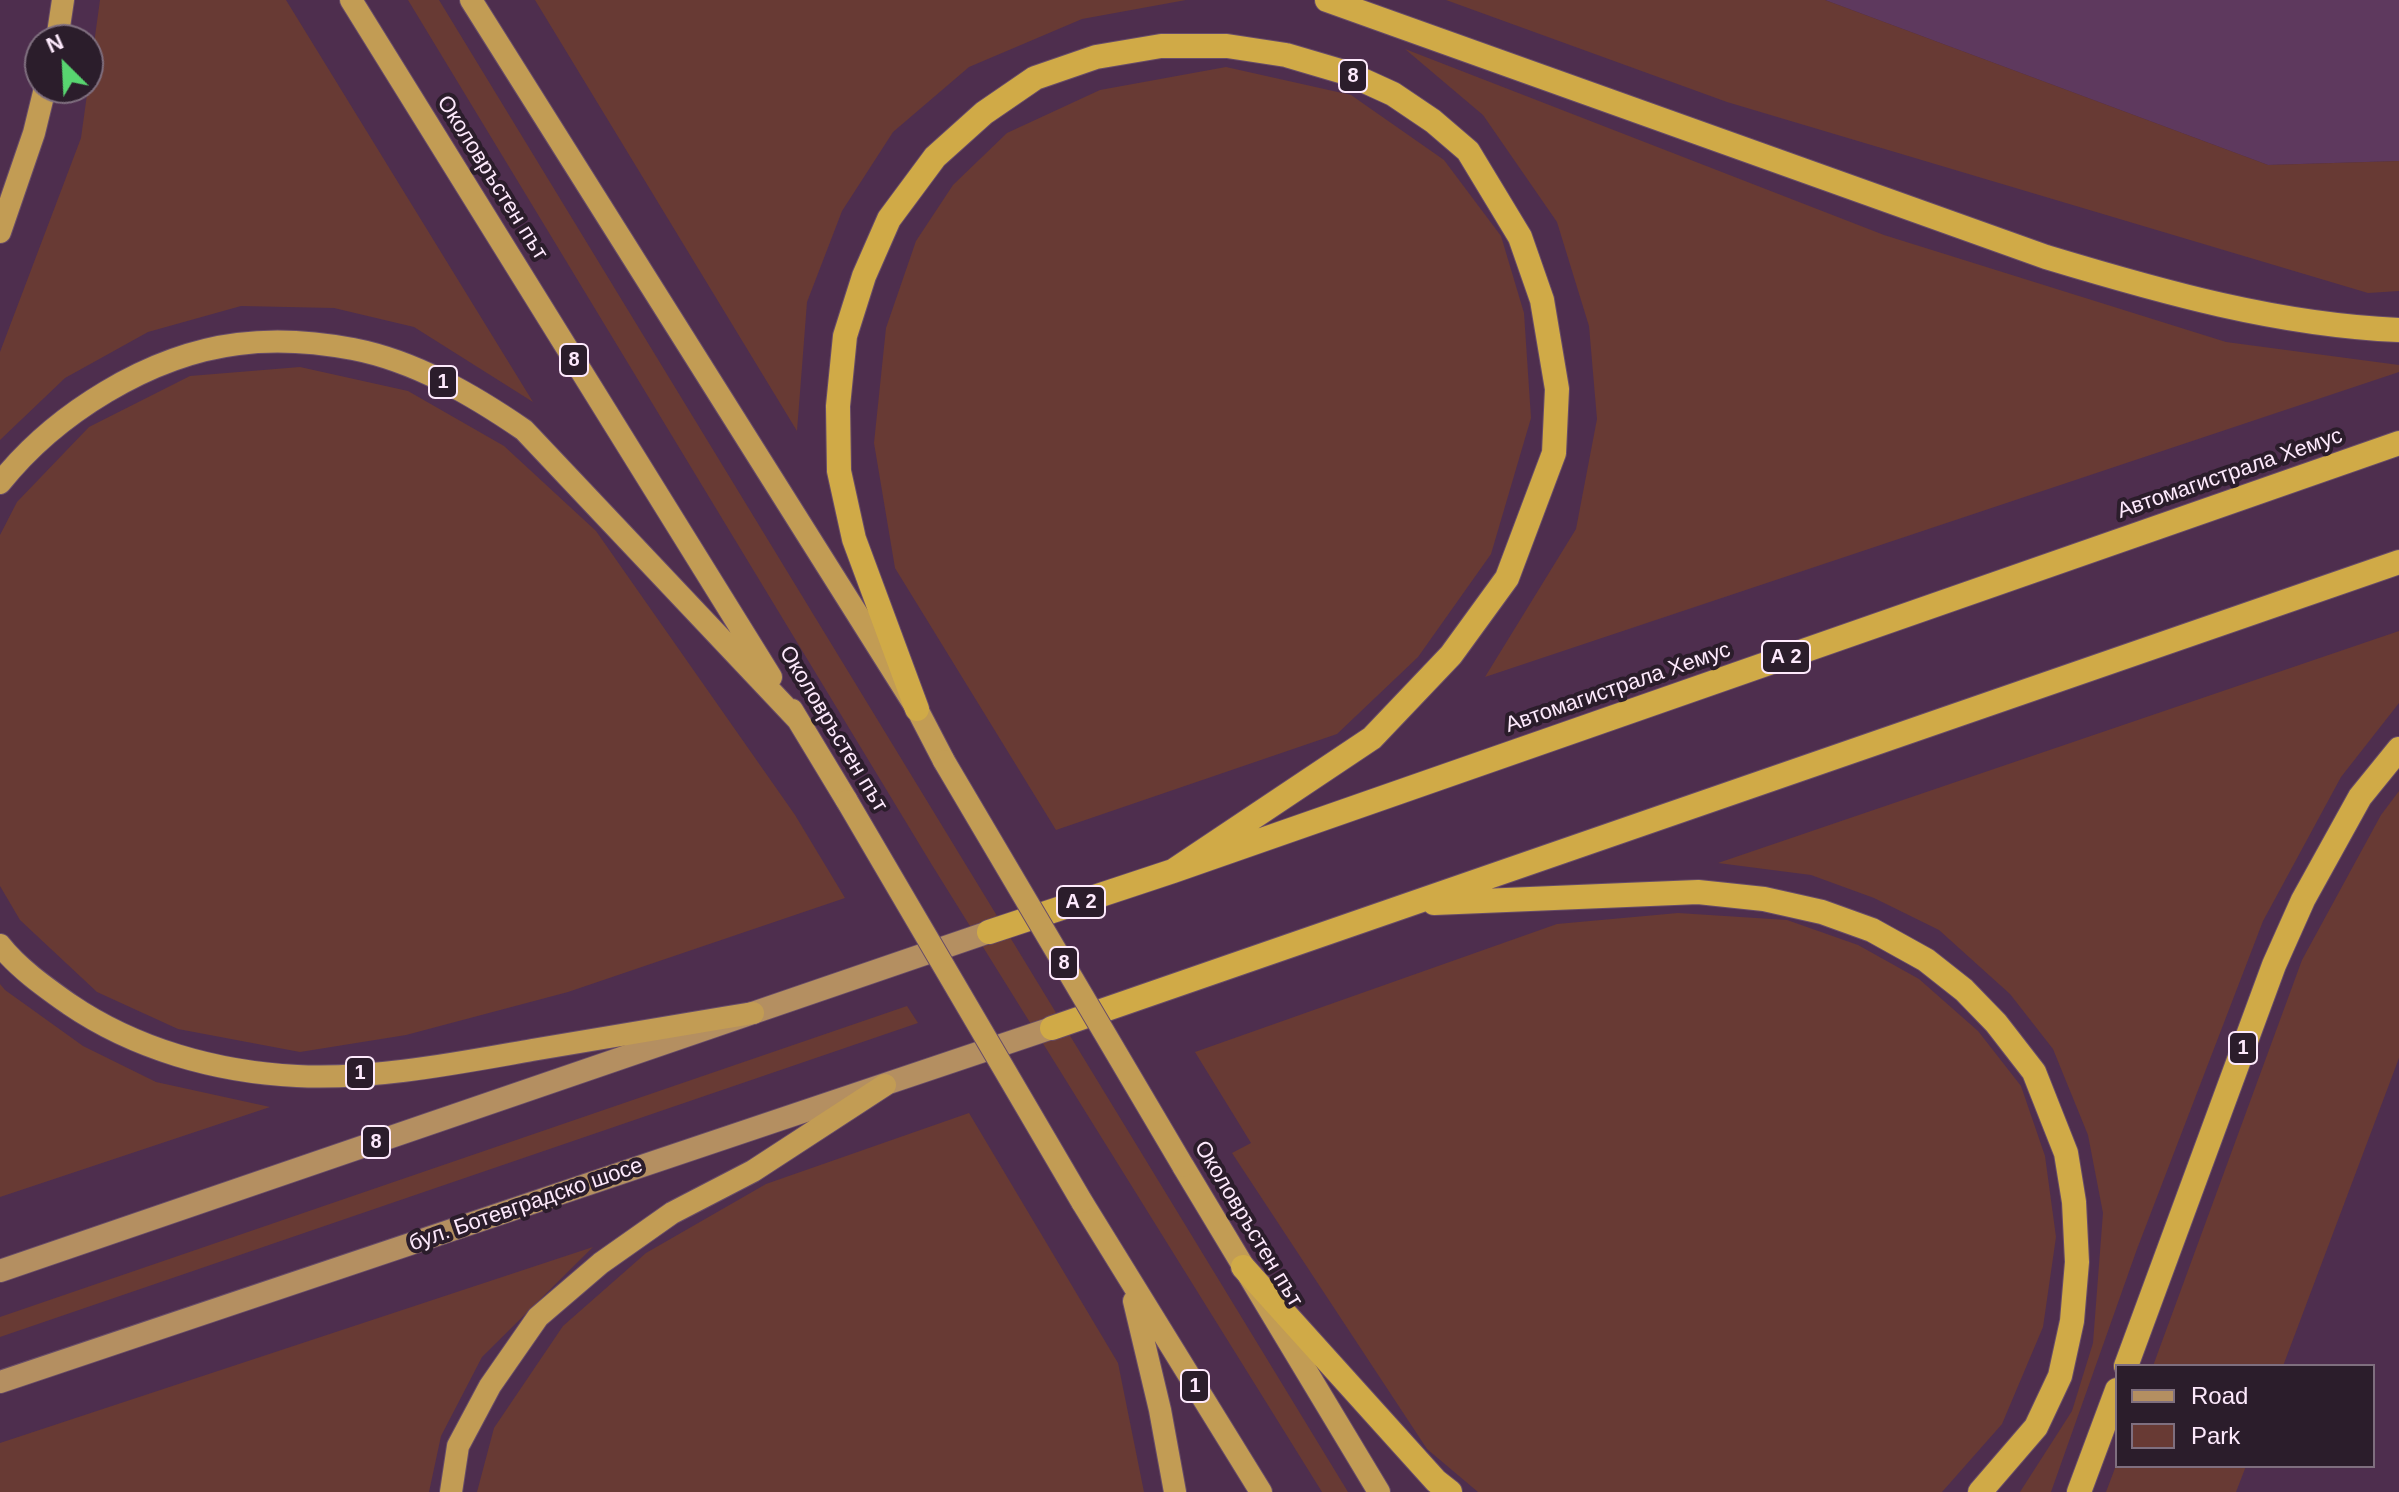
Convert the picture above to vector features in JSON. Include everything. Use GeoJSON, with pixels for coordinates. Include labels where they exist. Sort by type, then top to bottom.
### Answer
{"type":"FeatureCollection","features":[{"type":"Feature","properties":{"kind":"highway"},"geometry":{"type":"LineString","coordinates":[[59,24],[63,0]]}},
{"type":"Feature","properties":{"kind":"highway","name":"Околовръстен път"},"geometry":{"type":"LineString","coordinates":[[351,0],[798,720],[1082,1202],[1261,1492]]}},
{"type":"Feature","properties":{"kind":"highway","name":"Околовръстен път"},"geometry":{"type":"LineString","coordinates":[[471,0],[917,709],[944,761],[1379,1492]]}},
{"type":"Feature","properties":{"kind":"highway"},"geometry":{"type":"LineString","coordinates":[[1327,0],[2046,257],[2240,310],[2345,328],[2399,330]]}},
{"type":"Feature","properties":{"kind":"highway","name":"8"},"geometry":{"type":"LineString","coordinates":[[917,709],[854,539],[839,471],[838,406],[845,336],[864,276],[889,219],[935,157],[984,113],[1035,78],[1096,57],[1161,46],[1227,46],[1286,55],[1347,73],[1393,94],[1433,121],[1468,151],[1520,237],[1542,300],[1557,389],[1554,453],[1507,578],[1451,655],[1372,738],[1173,871]]}},
{"type":"Feature","properties":{"kind":"highway"},"geometry":{"type":"LineString","coordinates":[[0,232],[41,104]]}},
{"type":"Feature","properties":{"kind":"highway","name":"1"},"geometry":{"type":"LineString","coordinates":[[0,483],[50,432],[108,389],[170,360],[237,344],[294,342],[355,350],[411,368],[473,396],[524,430],[798,720]]}},
{"type":"Feature","properties":{"kind":"highway","name":"Автомагистрала Хемус"},"geometry":{"type":"LineString","coordinates":[[989,932],[1173,871],[2399,443]]}},
{"type":"Feature","properties":{"kind":"highway"},"geometry":{"type":"LineString","coordinates":[[1052,1028],[2399,562]]}},
{"type":"Feature","properties":{"kind":"highway","name":"1"},"geometry":{"type":"LineString","coordinates":[[2127,1364],[2303,900],[2360,797],[2399,749]]}},
{"type":"Feature","properties":{"kind":"highway"},"geometry":{"type":"LineString","coordinates":[[1407,904],[1698,892],[1764,899],[1822,912],[1872,930],[1926,960],[1964,990],[1996,1023],[2034,1072],[2066,1153],[2074,1202],[2077,1262],[2072,1321],[2060,1376],[2036,1427],[1980,1492]]}},
{"type":"Feature","properties":{"kind":"highway","name":"1"},"geometry":{"type":"LineString","coordinates":[[0,945],[47,989],[96,1022],[161,1052],[229,1067],[297,1076],[378,1072],[464,1061],[753,1013]]}},
{"type":"Feature","properties":{"kind":"highway"},"geometry":{"type":"LineString","coordinates":[[451,1492],[458,1446],[490,1386],[538,1317],[601,1263],[672,1213],[753,1171],[885,1085]]}},
{"type":"Feature","properties":{"kind":"highway"},"geometry":{"type":"LineString","coordinates":[[1243,1267],[1436,1481],[1450,1492]]}},
{"type":"Feature","properties":{"kind":"highway"},"geometry":{"type":"LineString","coordinates":[[1130,1280],[1175,1492]]}},
{"type":"Feature","properties":{"kind":"highway"},"geometry":{"type":"LineString","coordinates":[[2079,1492],[2115,1395]]}},
{"type":"Feature","properties":{"kind":"main road","name":"1"},"geometry":{"type":"LineString","coordinates":[[753,1013],[989,932]]}},
{"type":"Feature","properties":{"kind":"main road","name":"8"},"geometry":{"type":"LineString","coordinates":[[0,1271],[753,1013]]}},
{"type":"Feature","properties":{"kind":"main road","name":"бул. Ботевградско шосе"},"geometry":{"type":"LineString","coordinates":[[0,1382],[1052,1028]]}},
{"type":"Feature","properties":{"kind":"shaded area"},"geometry":{"type":"Polygon","coordinates":[[[1825,0],[2399,0],[2399,161],[2268,165],[1825,0]]]}},
{"type":"Feature","properties":{"kind":"green space"},"geometry":{"type":"Polygon","coordinates":[[[100,0],[286,0],[533,402],[414,327],[334,308],[241,306],[148,332],[65,378],[0,440],[0,352],[81,138],[86,104],[104,104],[104,24],[97,24],[100,0]]]}},
{"type":"Feature","properties":{"kind":"green space"},"geometry":{"type":"Polygon","coordinates":[[[408,0],[439,0],[1348,1492],[1322,1492],[932,865],[408,0]]]}},
{"type":"Feature","properties":{"kind":"green space"},"geometry":{"type":"Polygon","coordinates":[[[535,0],[1186,0],[1082,19],[969,67],[893,132],[842,211],[807,302],[797,431],[535,0]]]}},
{"type":"Feature","properties":{"kind":"green space"},"geometry":{"type":"Polygon","coordinates":[[[1446,0],[1825,0],[2268,165],[2399,161],[2399,291],[2368,293],[1727,102],[1446,0]]]}},
{"type":"Feature","properties":{"kind":"green space"},"geometry":{"type":"Polygon","coordinates":[[[1405,49],[1884,235],[2226,342],[2399,365],[2399,372],[1485,677],[1576,529],[1597,419],[1589,326],[1557,222],[1483,115],[1405,49]]]}},
{"type":"Feature","properties":{"kind":"green space"},"geometry":{"type":"Polygon","coordinates":[[[1226,67],[1351,95],[1444,160],[1501,236],[1524,313],[1531,418],[1491,554],[1418,657],[1337,734],[1056,830],[895,568],[874,443],[886,328],[916,241],[953,185],[1007,133],[1100,90],[1226,67]]]}},
{"type":"Feature","properties":{"kind":"green space"},"geometry":{"type":"Polygon","coordinates":[[[300,367],[408,391],[504,446],[596,531],[795,815],[845,898],[568,992],[406,1035],[300,1052],[178,1029],[97,992],[20,920],[0,886],[0,535],[17,502],[89,427],[190,376],[300,367]]]}},
{"type":"Feature","properties":{"kind":"green space"},"geometry":{"type":"Polygon","coordinates":[[[2399,631],[2399,703],[2341,777],[2263,921],[2137,1249],[2051,1492],[2020,1492],[2072,1411],[2093,1343],[2103,1213],[2088,1135],[2053,1049],[2010,994],[1939,930],[1874,898],[1811,875],[1718,863],[2399,631]]]}},
{"type":"Feature","properties":{"kind":"green space"},"geometry":{"type":"Polygon","coordinates":[[[2399,791],[2399,1058],[2284,1364],[2154,1364],[2302,960],[2381,815],[2399,791]]]}},
{"type":"Feature","properties":{"kind":"green space"},"geometry":{"type":"Polygon","coordinates":[[[1678,913],[1787,920],[1858,945],[1919,979],[1978,1031],[2021,1086],[2045,1156],[2056,1237],[2043,1327],[2002,1424],[1942,1492],[1478,1492],[1427,1449],[1232,1153],[1251,1143],[1195,1052],[1557,924],[1678,913]]]}},
{"type":"Feature","properties":{"kind":"green space"},"geometry":{"type":"Polygon","coordinates":[[[0,984],[83,1046],[156,1082],[270,1107],[0,1197],[0,984]]]}},
{"type":"Feature","properties":{"kind":"green space"},"geometry":{"type":"Polygon","coordinates":[[[907,1006],[918,1023],[0,1337],[0,1317],[907,1006]]]}},
{"type":"Feature","properties":{"kind":"green space"},"geometry":{"type":"Polygon","coordinates":[[[969,1113],[1118,1363],[1144,1492],[477,1492],[494,1428],[563,1326],[646,1253],[766,1184],[969,1113]]]}},
{"type":"Feature","properties":{"kind":"green space"},"geometry":{"type":"Polygon","coordinates":[[[593,1247],[482,1357],[441,1436],[429,1492],[0,1492],[0,1443],[593,1247]]]}},
{"type":"Feature","properties":{"kind":"green space"},"geometry":{"type":"Polygon","coordinates":[[[2115,1468],[2245,1468],[2236,1492],[2106,1492],[2115,1468]]]}}]}
